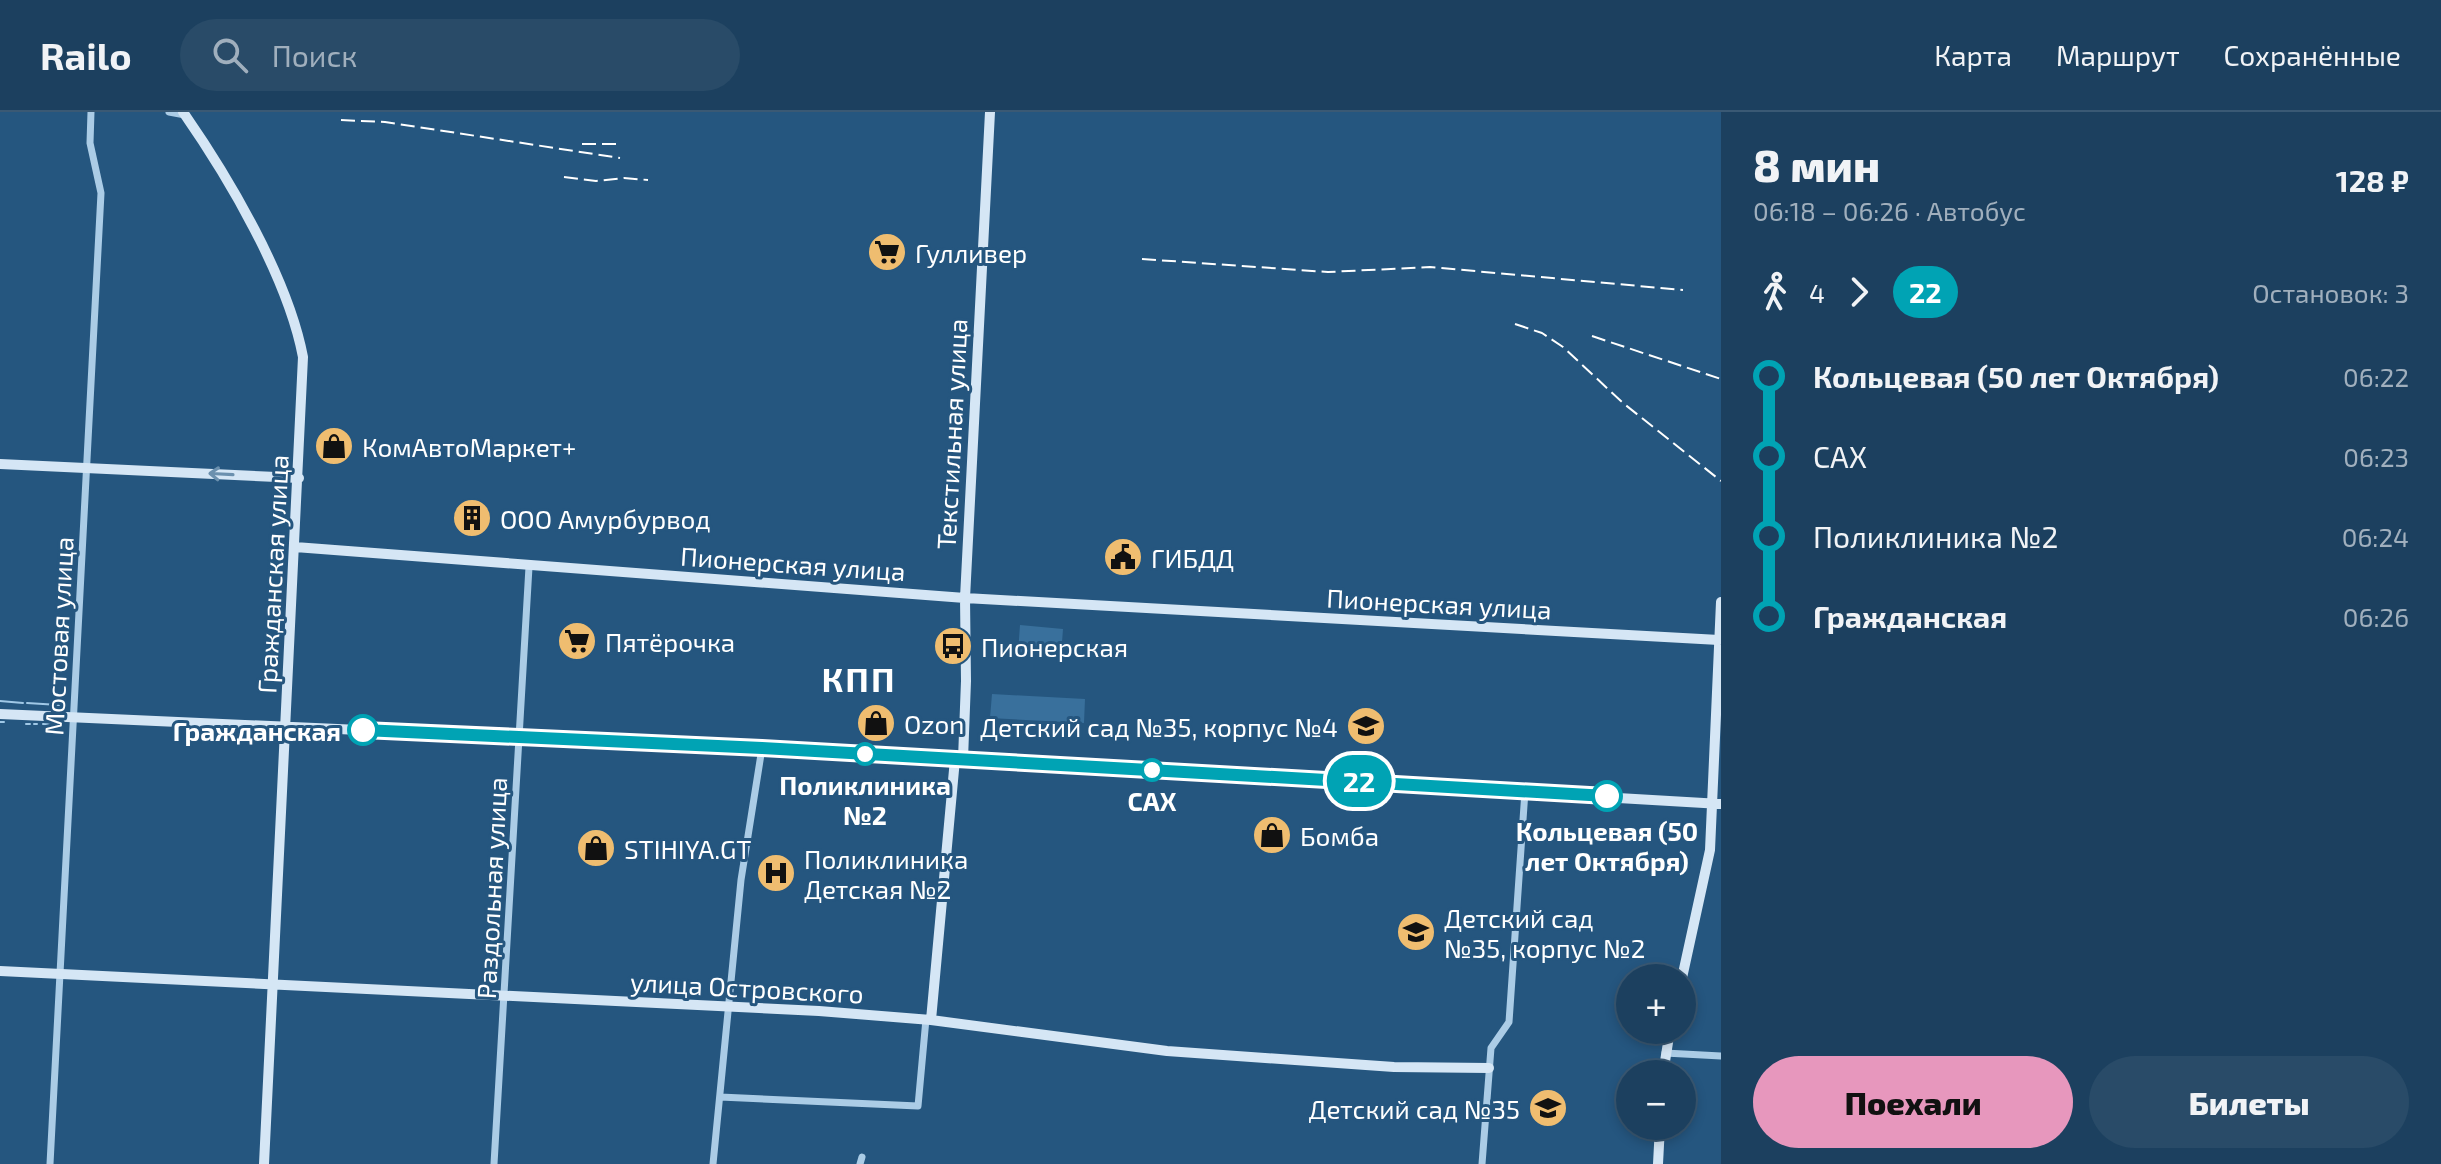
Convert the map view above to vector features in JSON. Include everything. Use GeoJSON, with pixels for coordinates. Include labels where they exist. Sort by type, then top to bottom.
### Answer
{"type":"FeatureCollection","features":[{"type":"Feature","properties":{"kind":"street","name":"Мостовая улица"},"geometry":{"type":"LineString","coordinates":[[50,1164],[101,193],[90,143],[91,112]]}},
{"type":"Feature","properties":{"kind":"street"},"geometry":{"type":"LineString","coordinates":[[169,112],[184,113]]}},
{"type":"Feature","properties":{"kind":"street","name":"Текстильная улица"},"geometry":{"type":"LineString","coordinates":[[720,1097],[918,1106],[966,681],[965,598],[990,112]]}},
{"type":"Feature","properties":{"kind":"street","name":"Гражданская улица"},"geometry":{"type":"LineString","coordinates":[[184,113],[249,219],[295,322],[303,357],[264,1164]]}},
{"type":"Feature","properties":{"kind":"street"},"geometry":{"type":"LineString","coordinates":[[0,464],[299,478]]}},
{"type":"Feature","properties":{"kind":"street","name":"Пионерская улица"},"geometry":{"type":"LineString","coordinates":[[295,547],[965,598],[1719,640]]}},
{"type":"Feature","properties":{"kind":"street","name":"Раздольная улица"},"geometry":{"type":"LineString","coordinates":[[494,1164],[529,567]]}},
{"type":"Feature","properties":{"kind":"street"},"geometry":{"type":"LineString","coordinates":[[1685,964],[1710,850],[1716,804],[1721,602]]}},
{"type":"Feature","properties":{"kind":"street"},"geometry":{"type":"LineString","coordinates":[[0,714],[762,748],[1716,804]]}},
{"type":"Feature","properties":{"kind":"street"},"geometry":{"type":"LineString","coordinates":[[713,1164],[741,880],[762,748]]}},
{"type":"Feature","properties":{"kind":"street"},"geometry":{"type":"LineString","coordinates":[[1482,1164],[1491,1048],[1509,1022],[1525,791]]}},
{"type":"Feature","properties":{"kind":"street","name":"улица Островского"},"geometry":{"type":"LineString","coordinates":[[0,971],[728,1006],[929,1020],[1167,1051],[1394,1067],[1489,1068]]}},
{"type":"Feature","properties":{"kind":"street"},"geometry":{"type":"LineString","coordinates":[[1664,1060],[1667,1044]]}},
{"type":"Feature","properties":{"kind":"street"},"geometry":{"type":"LineString","coordinates":[[1665,1053],[1721,1056]]}},
{"type":"Feature","properties":{"kind":"street"},"geometry":{"type":"LineString","coordinates":[[1658,1164],[1659,1140]]}},
{"type":"Feature","properties":{"kind":"shaded area"},"geometry":{"type":"Polygon","coordinates":[[[1020,625],[1063,629],[1061,656],[1018,653],[1020,625]]]}},
{"type":"Feature","properties":{"kind":"shaded area"},"geometry":{"type":"Polygon","coordinates":[[[992,694],[1085,699],[1084,723],[990,718],[992,694]]]}},
{"type":"Feature","properties":{"kind":"waterway"},"geometry":{"type":"LineString","coordinates":[[0,701],[23,703]]}},
{"type":"Feature","properties":{"kind":"waterway"},"geometry":{"type":"LineString","coordinates":[[27,703],[59,705]]}},
{"type":"Feature","properties":{"kind":"waterway"},"geometry":{"type":"LineString","coordinates":[[43,724],[55,725]]}},
{"type":"Feature","properties":{"kind":"railway"},"geometry":{"type":"LineString","coordinates":[[341,120],[385,122],[620,158]]}},
{"type":"Feature","properties":{"kind":"railway"},"geometry":{"type":"LineString","coordinates":[[582,144],[621,144]]}},
{"type":"Feature","properties":{"kind":"railway"},"geometry":{"type":"LineString","coordinates":[[564,177],[596,181],[624,178],[648,180]]}},
{"type":"Feature","properties":{"kind":"railway"},"geometry":{"type":"LineString","coordinates":[[1142,259],[1328,272],[1430,267],[1683,290]]}},
{"type":"Feature","properties":{"kind":"railway"},"geometry":{"type":"LineString","coordinates":[[1515,324],[1542,333],[1563,347],[1623,403],[1721,481]]}},
{"type":"Feature","properties":{"kind":"railway"},"geometry":{"type":"LineString","coordinates":[[1592,336],[1721,379]]}},
{"type":"Feature","properties":{"kind":"bus line","name":"22"},"geometry":{"type":"LineString","coordinates":[[363,730],[762,748],[1607,796]]}},
{"type":"Feature","properties":{"kind":"place","name":"Гулливер"},"geometry":{"type":"Point","coordinates":[887,252]}},
{"type":"Feature","properties":{"kind":"place","name":"КомАвтоМаркет+"},"geometry":{"type":"Point","coordinates":[334,446]}},
{"type":"Feature","properties":{"kind":"place","name":"ООО Амурбурвод"},"geometry":{"type":"Point","coordinates":[472,518]}},
{"type":"Feature","properties":{"kind":"place","name":"ГИБДД"},"geometry":{"type":"Point","coordinates":[1123,557]}},
{"type":"Feature","properties":{"kind":"place","name":"Пятёрочка"},"geometry":{"type":"Point","coordinates":[577,641]}},
{"type":"Feature","properties":{"kind":"place","name":"Пионерская"},"geometry":{"type":"Point","coordinates":[953,646]}},
{"type":"Feature","properties":{"kind":"place","name":"Ozon"},"geometry":{"type":"Point","coordinates":[876,723]}},
{"type":"Feature","properties":{"kind":"place","name":"Детский сад №35, корпус №4"},"geometry":{"type":"Point","coordinates":[1366,726]}},
{"type":"Feature","properties":{"kind":"place","name":"Гражданская"},"geometry":{"type":"Point","coordinates":[363,730]}},
{"type":"Feature","properties":{"kind":"place","name":"Поликлиника №2"},"geometry":{"type":"Point","coordinates":[865,754]}},
{"type":"Feature","properties":{"kind":"place","name":"САХ"},"geometry":{"type":"Point","coordinates":[1152,770]}},
{"type":"Feature","properties":{"kind":"place","name":"Кольцевая (50 лет Октября)"},"geometry":{"type":"Point","coordinates":[1607,796]}},
{"type":"Feature","properties":{"kind":"place","name":"Бомба"},"geometry":{"type":"Point","coordinates":[1272,835]}},
{"type":"Feature","properties":{"kind":"place","name":"STIHIYA.GT"},"geometry":{"type":"Point","coordinates":[596,848]}},
{"type":"Feature","properties":{"kind":"place","name":"Поликлиника Детская №2"},"geometry":{"type":"Point","coordinates":[776,873]}},
{"type":"Feature","properties":{"kind":"place","name":"Детский сад №35, корпус №2"},"geometry":{"type":"Point","coordinates":[1416,932]}},
{"type":"Feature","properties":{"kind":"place","name":"Детский сад №35"},"geometry":{"type":"Point","coordinates":[1548,1108]}},
{"type":"Feature","properties":{"kind":"district","name":"КПП"},"geometry":{"type":"Point","coordinates":[859,678]}}]}
